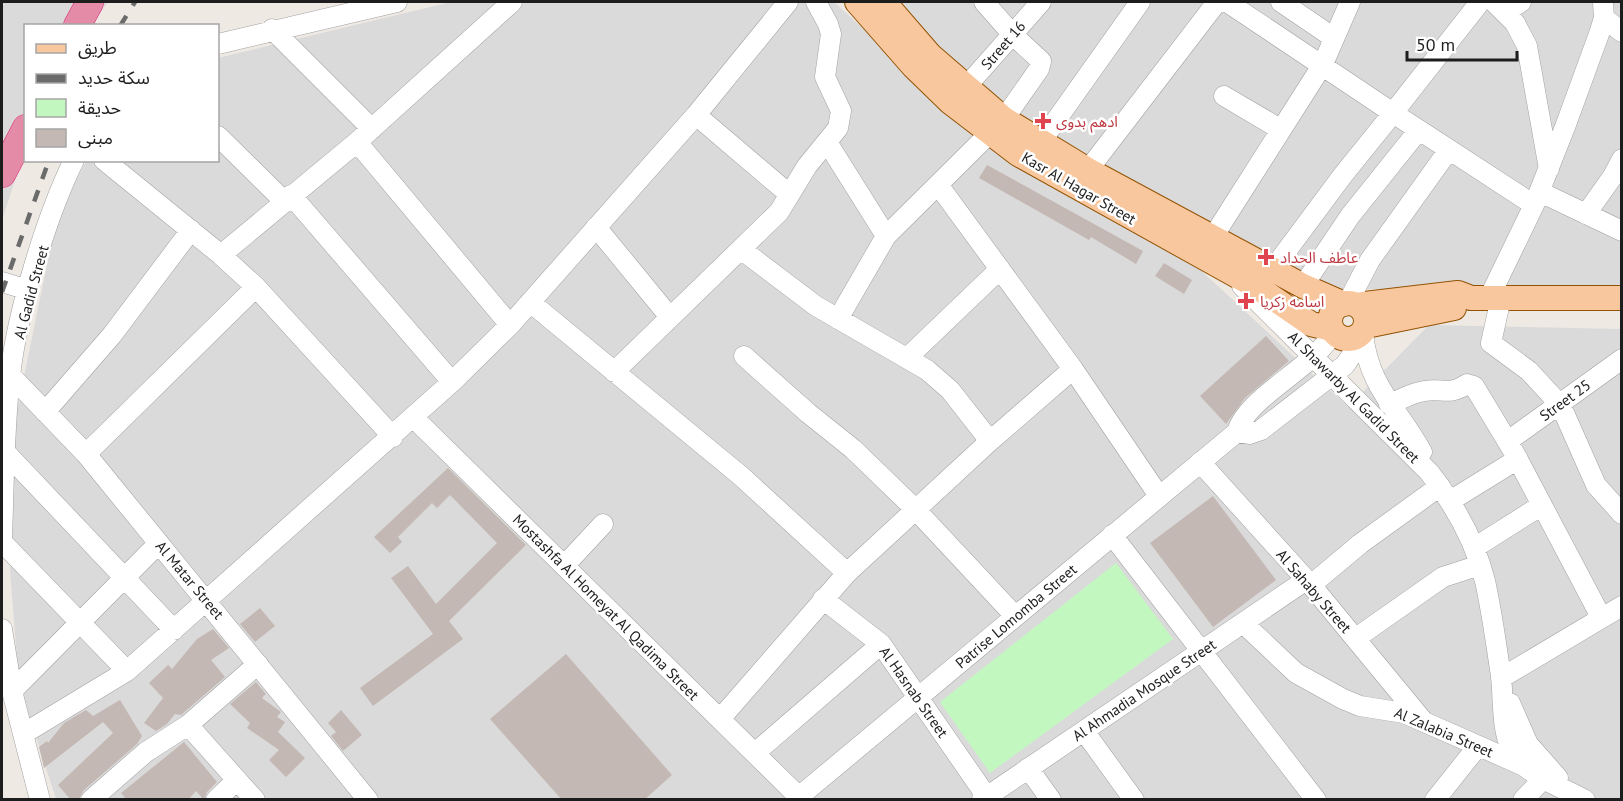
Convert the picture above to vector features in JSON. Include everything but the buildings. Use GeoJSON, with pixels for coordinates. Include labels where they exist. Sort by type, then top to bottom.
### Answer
{"type":"FeatureCollection","features":[{"type":"Feature","properties":{"kind":"highway"},"geometry":{"type":"LineString","coordinates":[[78,24],[90,2]]}},
{"type":"Feature","properties":{"kind":"main road","name":"Kasr Al Hagar Street"},"geometry":{"type":"LineString","coordinates":[[857,2],[914,67],[997,126],[1048,172],[1275,298],[1311,324],[1350,321]]}},
{"type":"Feature","properties":{"kind":"main road","name":"Kasr Al Hagar Street"},"geometry":{"type":"LineString","coordinates":[[884,2],[930,55],[965,88],[997,126],[1040,143],[1274,269],[1303,286],[1350,321]]}},
{"type":"Feature","properties":{"kind":"main road"},"geometry":{"type":"LineString","coordinates":[[1350,321],[1458,293],[1487,298],[1622,298]]}},
{"type":"Feature","properties":{"kind":"street"},"geometry":{"type":"LineString","coordinates":[[219,44],[272,29],[397,2]]}},
{"type":"Feature","properties":{"kind":"street"},"geometry":{"type":"LineString","coordinates":[[221,255],[372,129],[512,2]]}},
{"type":"Feature","properties":{"kind":"street"},"geometry":{"type":"LineString","coordinates":[[23,734],[127,671],[393,437],[452,382],[510,325],[696,116],[788,2]]}},
{"type":"Feature","properties":{"kind":"street"},"geometry":{"type":"LineString","coordinates":[[614,372],[669,316],[742,250],[779,212],[789,194],[838,128],[841,111],[826,82],[831,34],[816,2]]}},
{"type":"Feature","properties":{"kind":"street"},"geometry":{"type":"LineString","coordinates":[[838,319],[886,236],[997,126],[1039,69],[1041,61],[1012,35],[984,2]]}},
{"type":"Feature","properties":{"kind":"street","name":"Street 16"},"geometry":{"type":"LineString","coordinates":[[965,88],[1041,2]]}},
{"type":"Feature","properties":{"kind":"street"},"geometry":{"type":"LineString","coordinates":[[1040,143],[1140,2]]}},
{"type":"Feature","properties":{"kind":"street"},"geometry":{"type":"LineString","coordinates":[[1088,170],[1217,2]]}},
{"type":"Feature","properties":{"kind":"street"},"geometry":{"type":"LineString","coordinates":[[1227,2],[1323,64],[1448,151],[1537,198],[1586,214],[1622,231]]}},
{"type":"Feature","properties":{"kind":"street"},"geometry":{"type":"LineString","coordinates":[[1281,2],[1334,38]]}},
{"type":"Feature","properties":{"kind":"street"},"geometry":{"type":"LineString","coordinates":[[1213,237],[1323,64],[1350,2]]}},
{"type":"Feature","properties":{"kind":"street"},"geometry":{"type":"LineString","coordinates":[[1274,269],[1343,175],[1480,2]]}},
{"type":"Feature","properties":{"kind":"street"},"geometry":{"type":"LineString","coordinates":[[1507,5],[1527,46],[1549,169]]}},
{"type":"Feature","properties":{"kind":"street"},"geometry":{"type":"LineString","coordinates":[[1604,10],[1549,169],[1487,298],[1491,343],[1538,379],[1558,405],[1596,485],[1622,514]]}},
{"type":"Feature","properties":{"kind":"street"},"geometry":{"type":"LineString","coordinates":[[1604,10],[1622,32]]}},
{"type":"Feature","properties":{"kind":"street"},"geometry":{"type":"LineString","coordinates":[[272,29],[372,129]]}},
{"type":"Feature","properties":{"kind":"street"},"geometry":{"type":"LineString","coordinates":[[1224,96],[1280,129]]}},
{"type":"Feature","properties":{"kind":"street"},"geometry":{"type":"LineString","coordinates":[[696,116],[789,194]]}},
{"type":"Feature","properties":{"kind":"street"},"geometry":{"type":"LineString","coordinates":[[1303,286],[1350,216],[1418,131]]}},
{"type":"Feature","properties":{"kind":"street"},"geometry":{"type":"LineString","coordinates":[[219,137],[288,198],[452,382]]}},
{"type":"Feature","properties":{"kind":"street"},"geometry":{"type":"LineString","coordinates":[[357,142],[510,325]]}},
{"type":"Feature","properties":{"kind":"street"},"geometry":{"type":"LineString","coordinates":[[827,142],[886,236]]}},
{"type":"Feature","properties":{"kind":"street"},"geometry":{"type":"LineString","coordinates":[[1350,321],[1370,260],[1448,151]]}},
{"type":"Feature","properties":{"kind":"street"},"geometry":{"type":"LineString","coordinates":[[1586,214],[1622,159]]}},
{"type":"Feature","properties":{"kind":"street","name":"Al Gadid Street"},"geometry":{"type":"LineString","coordinates":[[2,537],[6,453],[6,372],[28,290],[58,198],[73,162]]}},
{"type":"Feature","properties":{"kind":"street"},"geometry":{"type":"LineString","coordinates":[[106,162],[221,255],[256,287],[393,437]]}},
{"type":"Feature","properties":{"kind":"street"},"geometry":{"type":"LineString","coordinates":[[939,186],[1073,369],[1160,496]]}},
{"type":"Feature","properties":{"kind":"street"},"geometry":{"type":"LineString","coordinates":[[596,227],[669,316]]}},
{"type":"Feature","properties":{"kind":"street"},"geometry":{"type":"LineString","coordinates":[[45,412],[112,335],[191,230]]}},
{"type":"Feature","properties":{"kind":"street"},"geometry":{"type":"LineString","coordinates":[[742,250],[816,306],[908,357],[950,390],[990,441]]}},
{"type":"Feature","properties":{"kind":"street"},"geometry":{"type":"LineString","coordinates":[[908,357],[1000,269]]}},
{"type":"Feature","properties":{"kind":"street","name":"Al Shawarby Al Gadid Street"},"geometry":{"type":"LineString","coordinates":[[1227,271],[1440,486]]}},
{"type":"Feature","properties":{"kind":"street"},"geometry":{"type":"LineString","coordinates":[[2,282],[28,290]]}},
{"type":"Feature","properties":{"kind":"street"},"geometry":{"type":"LineString","coordinates":[[86,454],[256,287]]}},
{"type":"Feature","properties":{"kind":"street"},"geometry":{"type":"LineString","coordinates":[[530,302],[741,476],[847,573]]}},
{"type":"Feature","properties":{"kind":"street","name":"Al Shawarby Al Gadid Street"},"geometry":{"type":"LineString","coordinates":[[1350,321],[1368,366],[1389,404],[1419,447],[1477,557],[1501,678],[1509,742],[1518,760],[1526,767],[1580,797]]}},
{"type":"Feature","properties":{"kind":"street","name":"Patrise Lomomba Street"},"geometry":{"type":"LineString","coordinates":[[797,798],[1237,432],[1247,414],[1350,321]]}},
{"type":"Feature","properties":{"kind":"street","name":"Patrise Lomomba Street"},"geometry":{"type":"LineString","coordinates":[[1237,432],[1249,434],[1261,430],[1332,375],[1352,356],[1350,321]]}},
{"type":"Feature","properties":{"kind":"street"},"geometry":{"type":"LineString","coordinates":[[744,357],[807,413],[853,449],[915,509],[1015,616]]}},
{"type":"Feature","properties":{"kind":"street","name":"Street 25"},"geometry":{"type":"LineString","coordinates":[[1508,441],[1622,359]]}},
{"type":"Feature","properties":{"kind":"street"},"geometry":{"type":"LineString","coordinates":[[720,719],[847,573],[990,441],[1073,369]]}},
{"type":"Feature","properties":{"kind":"street","name":"Al Matar Street"},"geometry":{"type":"LineString","coordinates":[[6,372],[86,454],[364,798]]}},
{"type":"Feature","properties":{"kind":"street"},"geometry":{"type":"LineString","coordinates":[[1389,404],[1422,391],[1441,393],[1457,391],[1467,384],[1474,386],[1518,459],[1601,617]]}},
{"type":"Feature","properties":{"kind":"street","name":"Mostashfa Al Homeyat Al Qadima Street"},"geometry":{"type":"LineString","coordinates":[[414,417],[755,753],[797,798]]}},
{"type":"Feature","properties":{"kind":"street"},"geometry":{"type":"LineString","coordinates":[[6,453],[174,630]]}},
{"type":"Feature","properties":{"kind":"street","name":"Al Ahmadia Mosque Street"},"geometry":{"type":"LineString","coordinates":[[986,798],[1243,622],[1308,583],[1440,486],[1518,459]]}},
{"type":"Feature","properties":{"kind":"street","name":"Al Sahaby Street"},"geometry":{"type":"LineString","coordinates":[[1200,462],[1356,638],[1424,723]]}},
{"type":"Feature","properties":{"kind":"street"},"geometry":{"type":"LineString","coordinates":[[1356,638],[1443,576],[1477,557],[1542,505]]}},
{"type":"Feature","properties":{"kind":"street"},"geometry":{"type":"LineString","coordinates":[[564,566],[603,524]]}},
{"type":"Feature","properties":{"kind":"street"},"geometry":{"type":"LineString","coordinates":[[1112,536],[1316,800]]}},
{"type":"Feature","properties":{"kind":"street"},"geometry":{"type":"LineString","coordinates":[[2,542],[127,671]]}},
{"type":"Feature","properties":{"kind":"street"},"geometry":{"type":"LineString","coordinates":[[12,691],[159,543]]}},
{"type":"Feature","properties":{"kind":"street","name":"Al Hasnab Street"},"geometry":{"type":"LineString","coordinates":[[823,599],[881,644],[986,798]]}},
{"type":"Feature","properties":{"kind":"street"},"geometry":{"type":"LineString","coordinates":[[1501,678],[1622,606]]}},
{"type":"Feature","properties":{"kind":"street","name":"Al Zalabia Street"},"geometry":{"type":"LineString","coordinates":[[1243,622],[1305,679],[1351,703],[1396,710],[1526,767]]}},
{"type":"Feature","properties":{"kind":"street"},"geometry":{"type":"LineString","coordinates":[[2,629],[12,691],[40,800]]}},
{"type":"Feature","properties":{"kind":"street"},"geometry":{"type":"LineString","coordinates":[[755,753],[881,644]]}},
{"type":"Feature","properties":{"kind":"street"},"geometry":{"type":"LineString","coordinates":[[91,800],[146,752],[188,725],[258,664]]}},
{"type":"Feature","properties":{"kind":"street","name":"Al Shawarby Al Gadid Street"},"geometry":{"type":"LineString","coordinates":[[1501,678],[1528,744],[1539,759],[1580,797]]}},
{"type":"Feature","properties":{"kind":"street"},"geometry":{"type":"LineString","coordinates":[[188,725],[255,800]]}},
{"type":"Feature","properties":{"kind":"street"},"geometry":{"type":"LineString","coordinates":[[1084,731],[1134,800]]}},
{"type":"Feature","properties":{"kind":"street"},"geometry":{"type":"LineString","coordinates":[[1435,800],[1478,746]]}},
{"type":"Feature","properties":{"kind":"street"},"geometry":{"type":"LineString","coordinates":[[1028,768],[1051,800]]}},
{"type":"Feature","properties":{"kind":"street"},"geometry":{"type":"LineString","coordinates":[[1523,800],[1544,778]]}},
{"type":"Feature","properties":{"kind":"street"},"geometry":{"type":"LineString","coordinates":[[216,800],[237,780]]}},
{"type":"Feature","properties":{"kind":"shaded area"},"geometry":{"type":"Polygon","coordinates":[[[2,2],[108,2],[93,24],[24,24],[24,152],[2,220],[2,2]]]}},
{"type":"Feature","properties":{"kind":"shaded area"},"geometry":{"type":"Polygon","coordinates":[[[451,2],[834,2],[990,144],[1192,262],[1348,407],[1429,325],[1621,329],[1621,799],[56,799],[19,684],[10,570],[15,420],[56,221],[86,162],[219,162],[219,58],[451,2]]]}},
{"type":"Feature","properties":{"kind":"shaded area"},"geometry":{"type":"Polygon","coordinates":[[[898,2],[1621,2],[1621,289],[1333,289],[984,104],[898,2]]]}},
{"type":"Feature","properties":{"kind":"green space"},"geometry":{"type":"Polygon","coordinates":[[[1116,563],[1173,639],[990,773],[940,702],[1116,563]]]}},
{"type":"Feature","properties":{"kind":"railway"},"geometry":{"type":"LineString","coordinates":[[121,24],[135,2]]}},
{"type":"Feature","properties":{"kind":"railway"},"geometry":{"type":"LineString","coordinates":[[2,292],[48,162]]}},
{"type":"Feature","properties":{"kind":"place","name":"ادهم بدوى"},"geometry":{"type":"Point","coordinates":[1043,121]}},
{"type":"Feature","properties":{"kind":"place","name":"عاطف الحداد"},"geometry":{"type":"Point","coordinates":[1266,257]}},
{"type":"Feature","properties":{"kind":"place","name":"اسامه زكريا"},"geometry":{"type":"Point","coordinates":[1246,301]}}]}
